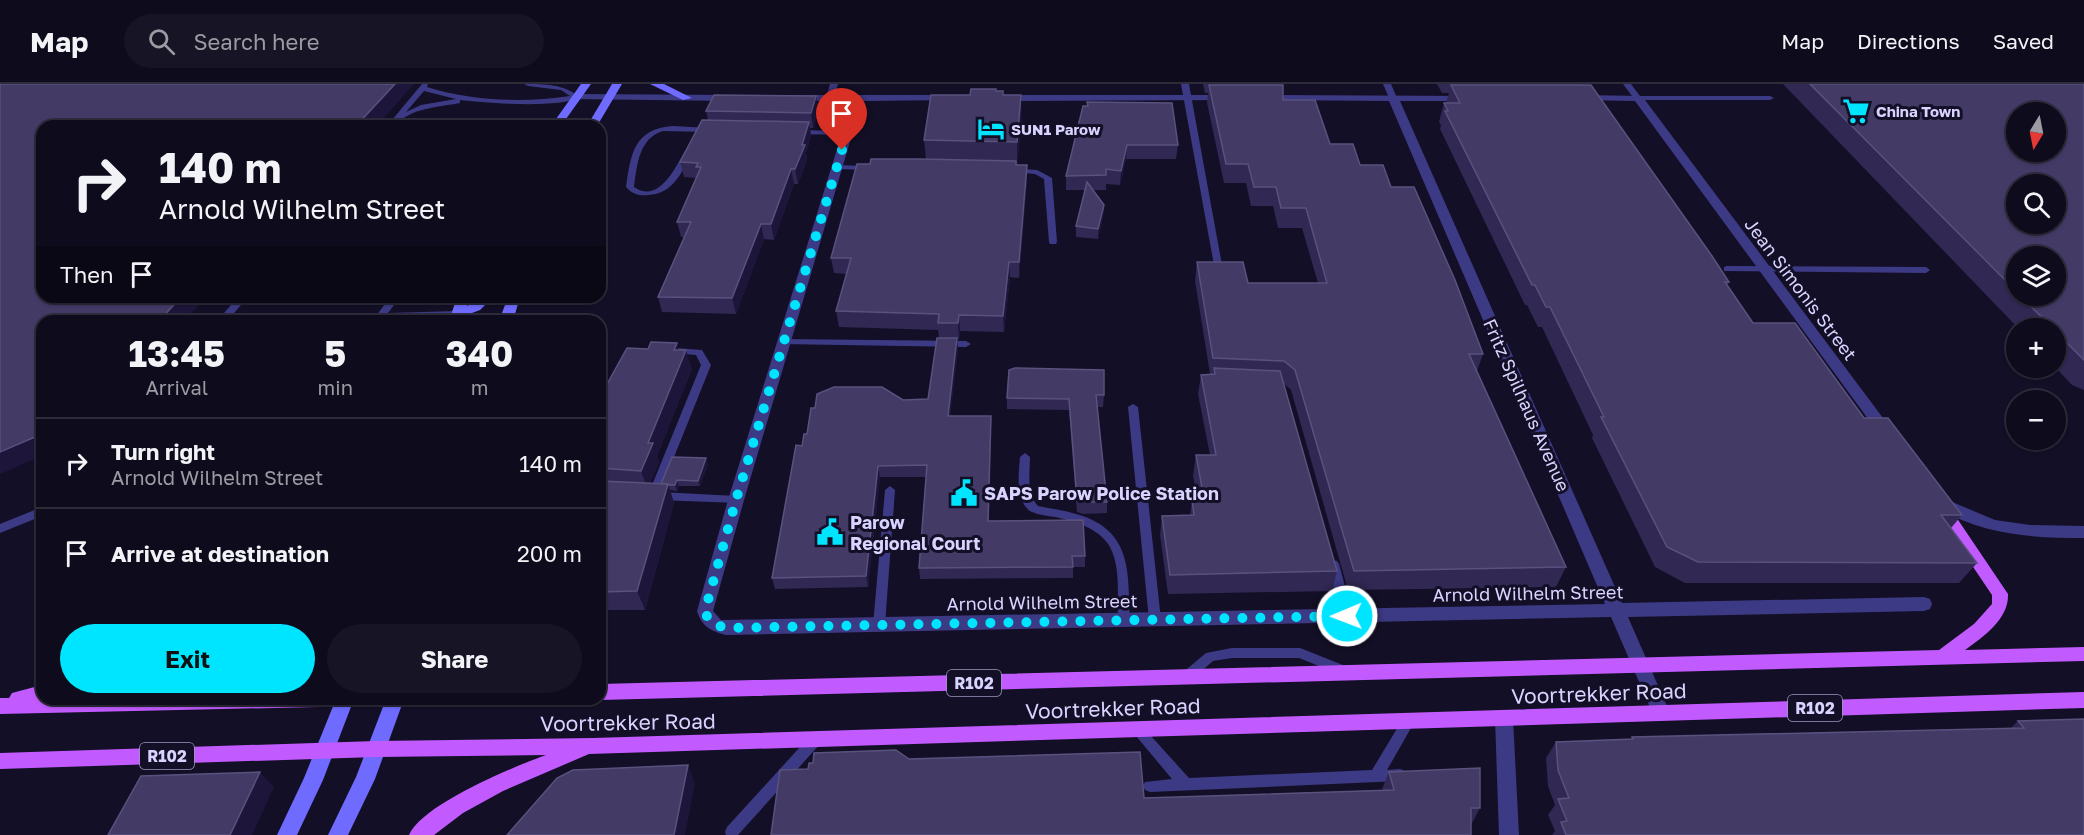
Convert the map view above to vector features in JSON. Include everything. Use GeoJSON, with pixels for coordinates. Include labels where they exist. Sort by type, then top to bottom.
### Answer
{"type":"FeatureCollection","features":[{"type":"Feature","properties":{"kind":"main road"},"geometry":{"type":"LineString","coordinates":[[560,120],[586,84]]}},
{"type":"Feature","properties":{"kind":"main road"},"geometry":{"type":"LineString","coordinates":[[596,120],[617,84]]}},
{"type":"Feature","properties":{"kind":"main road"},"geometry":{"type":"LineString","coordinates":[[655,84],[687,98]]}},
{"type":"Feature","properties":{"kind":"main road"},"geometry":{"type":"LineString","coordinates":[[462,315],[480,303]]}},
{"type":"Feature","properties":{"kind":"main road"},"geometry":{"type":"LineString","coordinates":[[1936,500],[2000,594],[2000,606],[1980,629],[1943,657]]}},
{"type":"Feature","properties":{"kind":"main road","name":"Voortrekker Road"},"geometry":{"type":"LineString","coordinates":[[606,692],[2084,654]]}},
{"type":"Feature","properties":{"kind":"main road"},"geometry":{"type":"LineString","coordinates":[[0,704],[36,695]]}},
{"type":"Feature","properties":{"kind":"main road","name":"Voortrekker Road"},"geometry":{"type":"LineString","coordinates":[[0,761],[376,749],[814,740],[2084,700]]}},
{"type":"Feature","properties":{"kind":"main road"},"geometry":{"type":"LineString","coordinates":[[0,704],[36,703]]}},
{"type":"Feature","properties":{"kind":"main road"},"geometry":{"type":"LineString","coordinates":[[286,835],[325,751],[343,705]]}},
{"type":"Feature","properties":{"kind":"main road"},"geometry":{"type":"LineString","coordinates":[[338,835],[365,779],[393,705]]}},
{"type":"Feature","properties":{"kind":"main road"},"geometry":{"type":"LineString","coordinates":[[419,835],[446,813],[485,789],[527,770],[593,746]]}},
{"type":"Feature","properties":{"kind":"street"},"geometry":{"type":"LineString","coordinates":[[576,97],[743,98]]}},
{"type":"Feature","properties":{"kind":"street"},"geometry":{"type":"LineString","coordinates":[[785,98],[965,98]]}},
{"type":"Feature","properties":{"kind":"street","name":"Arnold Wilhelm Street"},"geometry":{"type":"LineString","coordinates":[[858,98],[783,342],[705,611],[707,618],[715,625],[726,628],[1924,604]]}},
{"type":"Feature","properties":{"kind":"street"},"geometry":{"type":"LineString","coordinates":[[988,98],[1235,98]]}},
{"type":"Feature","properties":{"kind":"street"},"geometry":{"type":"LineString","coordinates":[[1247,98],[1476,99]]}},
{"type":"Feature","properties":{"kind":"street","name":"Fritz Spilhaus Avenue"},"geometry":{"type":"LineString","coordinates":[[1394,98],[1661,713]]}},
{"type":"Feature","properties":{"kind":"street"},"geometry":{"type":"LineString","coordinates":[[1568,99],[1638,99]]}},
{"type":"Feature","properties":{"kind":"street","name":"Jean Simonis Street"},"geometry":{"type":"LineString","coordinates":[[1638,99],[1894,442]]}},
{"type":"Feature","properties":{"kind":"street"},"geometry":{"type":"LineString","coordinates":[[1936,500],[1963,517],[1996,527],[2040,532],[2084,532]]}},
{"type":"Feature","properties":{"kind":"street"},"geometry":{"type":"LineString","coordinates":[[1504,718],[1509,835]]}},
{"type":"Feature","properties":{"kind":"lane"},"geometry":{"type":"LineString","coordinates":[[528,84],[563,88],[576,97]]}},
{"type":"Feature","properties":{"kind":"lane"},"geometry":{"type":"LineString","coordinates":[[830,98],[834,84]]}},
{"type":"Feature","properties":{"kind":"lane"},"geometry":{"type":"LineString","coordinates":[[1185,84],[1218,265]]}},
{"type":"Feature","properties":{"kind":"lane"},"geometry":{"type":"LineString","coordinates":[[1387,84],[1394,98]]}},
{"type":"Feature","properties":{"kind":"lane","name":"Jean Simonis Street"},"geometry":{"type":"LineString","coordinates":[[1627,84],[1638,99]]}},
{"type":"Feature","properties":{"kind":"lane"},"geometry":{"type":"LineString","coordinates":[[397,119],[424,86],[439,94],[472,99],[554,101],[576,97]]}},
{"type":"Feature","properties":{"kind":"lane"},"geometry":{"type":"LineString","coordinates":[[1638,99],[1770,98]]}},
{"type":"Feature","properties":{"kind":"lane"},"geometry":{"type":"LineString","coordinates":[[397,119],[435,104],[472,99]]}},
{"type":"Feature","properties":{"kind":"lane"},"geometry":{"type":"LineString","coordinates":[[699,130],[669,186],[657,193],[633,191],[630,184],[642,138],[654,131],[665,129],[722,130]]}},
{"type":"Feature","properties":{"kind":"lane"},"geometry":{"type":"LineString","coordinates":[[790,132],[847,133]]}},
{"type":"Feature","properties":{"kind":"lane"},"geometry":{"type":"LineString","coordinates":[[836,167],[883,168]]}},
{"type":"Feature","properties":{"kind":"lane"},"geometry":{"type":"LineString","coordinates":[[1000,170],[1037,172],[1048,178],[1053,242]]}},
{"type":"Feature","properties":{"kind":"lane"},"geometry":{"type":"LineString","coordinates":[[1727,270],[1926,270]]}},
{"type":"Feature","properties":{"kind":"lane"},"geometry":{"type":"LineString","coordinates":[[227,315],[238,303]]}},
{"type":"Feature","properties":{"kind":"lane"},"geometry":{"type":"LineString","coordinates":[[783,342],[966,344]]}},
{"type":"Feature","properties":{"kind":"lane"},"geometry":{"type":"LineString","coordinates":[[664,350],[699,352],[705,365],[648,495],[736,500]]}},
{"type":"Feature","properties":{"kind":"lane"},"geometry":{"type":"LineString","coordinates":[[1133,407],[1155,620]]}},
{"type":"Feature","properties":{"kind":"lane"},"geometry":{"type":"LineString","coordinates":[[1025,457],[1026,499],[1029,506],[1080,519],[1100,528],[1114,541],[1121,563],[1124,620]]}},
{"type":"Feature","properties":{"kind":"lane"},"geometry":{"type":"LineString","coordinates":[[879,625],[890,490]]}},
{"type":"Feature","properties":{"kind":"lane"},"geometry":{"type":"LineString","coordinates":[[0,529],[36,514]]}},
{"type":"Feature","properties":{"kind":"lane"},"geometry":{"type":"LineString","coordinates":[[1328,548],[1347,616]]}},
{"type":"Feature","properties":{"kind":"lane"},"geometry":{"type":"LineString","coordinates":[[1377,776],[1409,721]]}},
{"type":"Feature","properties":{"kind":"lane"},"geometry":{"type":"LineString","coordinates":[[1137,730],[1186,785]]}},
{"type":"Feature","properties":{"kind":"lane"},"geometry":{"type":"LineString","coordinates":[[732,832],[814,740]]}},
{"type":"Feature","properties":{"kind":"lane"},"geometry":{"type":"LineString","coordinates":[[1150,786],[1419,774]]}},
{"type":"Feature","properties":{"kind":"building"},"geometry":{"type":"Polygon","coordinates":[[[0,84],[395,84],[362,120],[36,120],[36,303],[176,303],[164,315],[36,315],[36,437],[0,452],[0,84]]]}},
{"type":"Feature","properties":{"kind":"building"},"geometry":{"type":"Polygon","coordinates":[[[1810,84],[2084,84],[2084,360],[2066,342],[2066,318],[2043,318],[2030,306],[2066,306],[2066,246],[2006,246],[2006,281],[1810,84]]]}},
{"type":"Feature","properties":{"kind":"building"},"geometry":{"type":"Polygon","coordinates":[[[1209,85],[1283,85],[1283,100],[1315,100],[1330,144],[1353,144],[1360,165],[1383,165],[1391,187],[1414,187],[1455,280],[1483,354],[1469,354],[1566,567],[1354,571],[1295,370],[1284,361],[1213,358],[1197,262],[1243,262],[1248,283],[1327,283],[1306,208],[1281,208],[1276,187],[1254,187],[1248,164],[1226,164],[1209,85]]]}},
{"type":"Feature","properties":{"kind":"building"},"geometry":{"type":"Polygon","coordinates":[[[1451,85],[1591,85],[1712,256],[1729,282],[1725,282],[1753,323],[1795,323],[1864,418],[1888,418],[1962,515],[1941,515],[1977,563],[1698,562],[1667,547],[1601,417],[1604,417],[1550,307],[1546,307],[1535,285],[1532,285],[1445,111],[1448,111],[1444,103],[1460,103],[1451,85]]]}},
{"type":"Feature","properties":{"kind":"building"},"geometry":{"type":"Polygon","coordinates":[[[971,89],[996,89],[996,91],[1003,91],[1003,95],[1021,95],[1017,142],[924,140],[931,95],[970,95],[971,89]]]}},
{"type":"Feature","properties":{"kind":"building"},"geometry":{"type":"Polygon","coordinates":[[[714,95],[816,96],[811,113],[706,111],[714,95]]]}},
{"type":"Feature","properties":{"kind":"building"},"geometry":{"type":"Polygon","coordinates":[[[1087,102],[1172,103],[1178,145],[1127,145],[1121,171],[1106,169],[1106,175],[1066,176],[1083,106],[1088,106],[1087,102]]]}},
{"type":"Feature","properties":{"kind":"building"},"geometry":{"type":"Polygon","coordinates":[[[702,120],[809,122],[802,145],[805,145],[795,169],[791,169],[771,224],[761,224],[732,298],[658,297],[691,222],[677,222],[701,167],[696,167],[698,163],[680,162],[702,120]]]}},
{"type":"Feature","properties":{"kind":"building"},"geometry":{"type":"Polygon","coordinates":[[[871,159],[1016,161],[1016,165],[1027,165],[1019,262],[1009,262],[1003,316],[959,315],[958,323],[938,323],[939,314],[836,311],[851,258],[831,258],[857,164],[870,164],[871,159]]]}},
{"type":"Feature","properties":{"kind":"building"},"geometry":{"type":"Polygon","coordinates":[[[1087,182],[1104,205],[1098,229],[1076,226],[1087,182]]]}},
{"type":"Feature","properties":{"kind":"building"},"geometry":{"type":"Polygon","coordinates":[[[937,338],[957,338],[948,416],[991,416],[988,521],[1083,520],[1085,556],[1072,556],[1073,567],[919,568],[927,465],[878,466],[866,576],[772,578],[796,445],[802,446],[804,434],[807,434],[811,408],[815,408],[817,394],[834,387],[882,387],[903,400],[928,399],[937,338]]]}},
{"type":"Feature","properties":{"kind":"building"},"geometry":{"type":"Polygon","coordinates":[[[651,342],[677,343],[674,350],[686,350],[648,443],[653,443],[641,471],[606,468],[606,386],[627,348],[648,349],[651,342]]]}},
{"type":"Feature","properties":{"kind":"building"},"geometry":{"type":"Polygon","coordinates":[[[1015,368],[1104,370],[1104,395],[1096,395],[1107,502],[1077,501],[1069,399],[1007,398],[1009,370],[1015,368]]]}},
{"type":"Feature","properties":{"kind":"building"},"geometry":{"type":"Polygon","coordinates":[[[1214,368],[1280,371],[1337,571],[1170,575],[1162,516],[1194,515],[1192,500],[1204,499],[1196,455],[1216,455],[1201,375],[1215,374],[1214,368]]]}},
{"type":"Feature","properties":{"kind":"building"},"geometry":{"type":"Polygon","coordinates":[[[672,457],[706,458],[698,481],[677,480],[675,485],[661,484],[672,457]]]}},
{"type":"Feature","properties":{"kind":"building"},"geometry":{"type":"Polygon","coordinates":[[[606,481],[668,484],[637,591],[606,592],[606,481]]]}},
{"type":"Feature","properties":{"kind":"building"},"geometry":{"type":"Polygon","coordinates":[[[2084,719],[2084,835],[1566,835],[1561,822],[1567,821],[1558,799],[1569,798],[1558,770],[1556,742],[1633,739],[1632,737],[2024,728],[2018,721],[2084,719]]]}},
{"type":"Feature","properties":{"kind":"building"},"geometry":{"type":"Polygon","coordinates":[[[896,750],[909,759],[1140,752],[1144,798],[1394,790],[1389,772],[1480,768],[1480,808],[1471,808],[1471,835],[771,835],[780,770],[808,769],[809,763],[813,763],[814,753],[896,750]]]}},
{"type":"Feature","properties":{"kind":"building"},"geometry":{"type":"Polygon","coordinates":[[[688,765],[674,835],[507,835],[557,778],[573,770],[688,765]]]}},
{"type":"Feature","properties":{"kind":"building"},"geometry":{"type":"Polygon","coordinates":[[[260,772],[230,835],[108,835],[141,776],[260,772]]]}},
{"type":"Feature","properties":{"kind":"place","name":"China Town"},"geometry":{"type":"Point","coordinates":[1856,111]}},
{"type":"Feature","properties":{"kind":"place","name":"SUN1 Parow"},"geometry":{"type":"Point","coordinates":[991,129]}},
{"type":"Feature","properties":{"kind":"place","name":"SAPS Parow Police Station"},"geometry":{"type":"Point","coordinates":[964,493]}},
{"type":"Feature","properties":{"kind":"place","name":"Parow Regional Court"},"geometry":{"type":"Point","coordinates":[830,532]}},
{"type":"Feature","properties":{"kind":"route"},"geometry":{"type":"LineString","coordinates":[[842,150],[736,500],[705,611],[707,618],[715,625],[726,628],[1347,616]]}}]}
